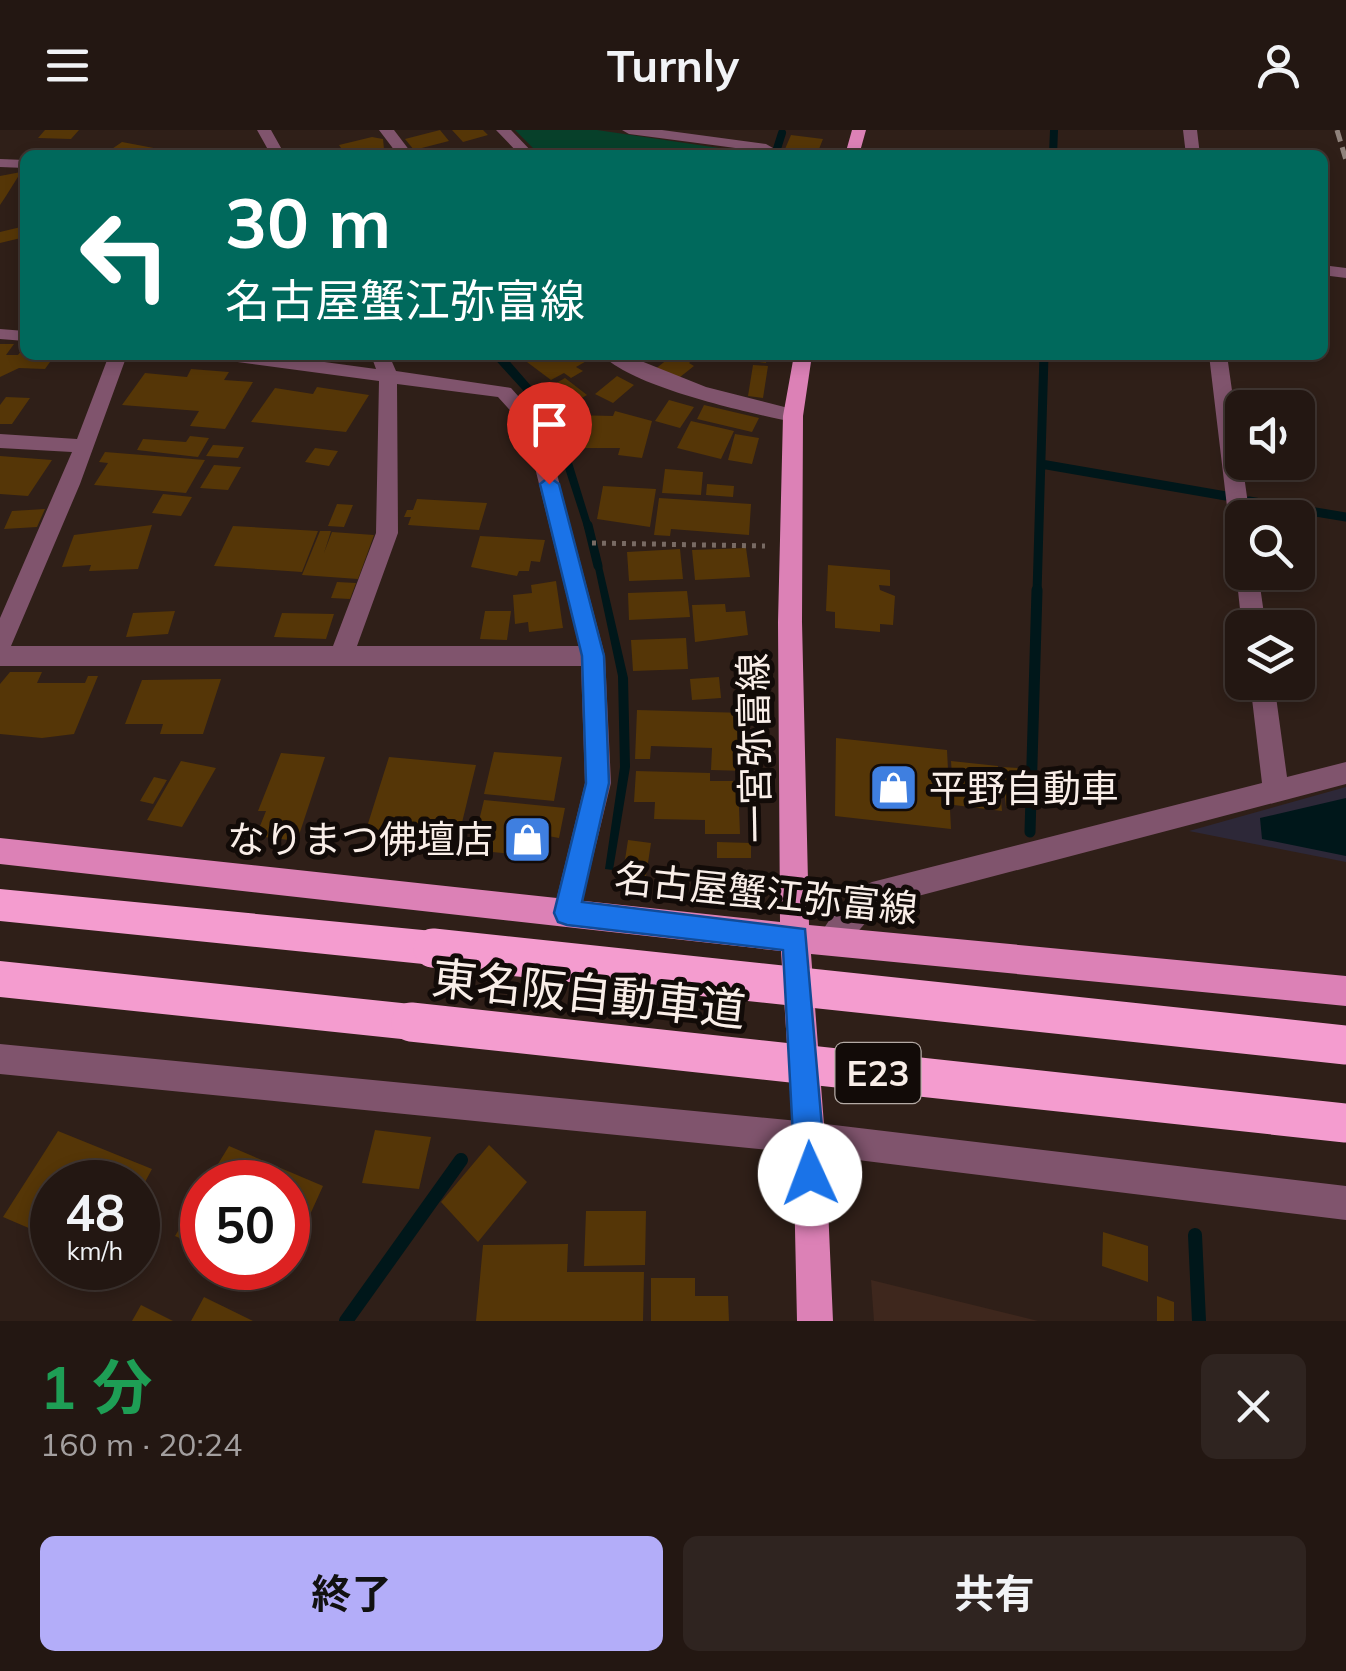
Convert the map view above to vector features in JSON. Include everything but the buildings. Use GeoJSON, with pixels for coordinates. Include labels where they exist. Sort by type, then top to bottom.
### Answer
{"type":"FeatureCollection","features":[{"type":"Feature","properties":{"kind":"highway","name":"東名阪自動車道"},"geometry":{"type":"LineString","coordinates":[[0,904],[1346,1045]]}},
{"type":"Feature","properties":{"kind":"highway","name":"東名阪自動車道"},"geometry":{"type":"LineString","coordinates":[[0,979],[1346,1123]]}},
{"type":"Feature","properties":{"kind":"main road","name":"一宮弥富線"},"geometry":{"type":"LineString","coordinates":[[802,360],[793,416],[791,546],[795,938],[809,1138],[815,1321]]}},
{"type":"Feature","properties":{"kind":"main road","name":"名古屋蟹江弥富線"},"geometry":{"type":"LineString","coordinates":[[0,851],[795,938],[1346,990]]}},
{"type":"Feature","properties":{"kind":"street"},"geometry":{"type":"LineString","coordinates":[[386,130],[402,150]]}},
{"type":"Feature","properties":{"kind":"street"},"geometry":{"type":"LineString","coordinates":[[503,130],[523,150]]}},
{"type":"Feature","properties":{"kind":"street"},"geometry":{"type":"LineString","coordinates":[[629,130],[758,150]]}},
{"type":"Feature","properties":{"kind":"street"},"geometry":{"type":"LineString","coordinates":[[0,644],[116,360]]}},
{"type":"Feature","properties":{"kind":"street"},"geometry":{"type":"LineString","coordinates":[[300,360],[384,366],[504,392],[534,424],[593,656],[598,783],[567,913]]}},
{"type":"Feature","properties":{"kind":"street"},"geometry":{"type":"LineString","coordinates":[[620,360],[714,399],[793,416]]}},
{"type":"Feature","properties":{"kind":"street"},"geometry":{"type":"LineString","coordinates":[[1219,360],[1237,500]]}},
{"type":"Feature","properties":{"kind":"street"},"geometry":{"type":"LineString","coordinates":[[341,656],[387,533],[384,366]]}},
{"type":"Feature","properties":{"kind":"street"},"geometry":{"type":"LineString","coordinates":[[0,441],[84,446]]}},
{"type":"Feature","properties":{"kind":"street"},"geometry":{"type":"LineString","coordinates":[[0,656],[593,656]]}},
{"type":"Feature","properties":{"kind":"street"},"geometry":{"type":"LineString","coordinates":[[1264,700],[1276,791]]}},
{"type":"Feature","properties":{"kind":"street"},"geometry":{"type":"LineString","coordinates":[[832,940],[872,896],[1346,773]]}},
{"type":"Feature","properties":{"kind":"street"},"geometry":{"type":"LineString","coordinates":[[0,1060],[809,1138],[1346,1203]]}},
{"type":"Feature","properties":{"kind":"path"},"geometry":{"type":"LineString","coordinates":[[602,543],[791,546]]}},
{"type":"Feature","properties":{"kind":"shaded area"},"geometry":{"type":"Polygon","coordinates":[[[1346,787],[1346,862],[1189,831],[1346,787]]]}},
{"type":"Feature","properties":{"kind":"shaded area"},"geometry":{"type":"Polygon","coordinates":[[[871,1280],[1038,1321],[874,1321],[871,1280]]]}},
{"type":"Feature","properties":{"kind":"green space"},"geometry":{"type":"Polygon","coordinates":[[[515,130],[597,130],[733,150],[535,150],[515,130]]]}},
{"type":"Feature","properties":{"kind":"water"},"geometry":{"type":"Polygon","coordinates":[[[496,360],[508,360],[558,417],[595,537],[587,536],[549,419],[496,360]]]}},
{"type":"Feature","properties":{"kind":"water"},"geometry":{"type":"Polygon","coordinates":[[[599,553],[628,678],[630,767],[613,870],[605,869],[620,767],[618,676],[592,554],[599,553]]]}},
{"type":"Feature","properties":{"kind":"water"},"geometry":{"type":"Polygon","coordinates":[[[1346,798],[1346,856],[1262,839],[1260,818],[1346,798]]]}},
{"type":"Feature","properties":{"kind":"waterway"},"geometry":{"type":"LineString","coordinates":[[1053,150],[1054,130]]}},
{"type":"Feature","properties":{"kind":"waterway"},"geometry":{"type":"LineString","coordinates":[[777,150],[782,133]]}},
{"type":"Feature","properties":{"kind":"waterway"},"geometry":{"type":"LineString","coordinates":[[1037,593],[1044,360]]}},
{"type":"Feature","properties":{"kind":"waterway"},"geometry":{"type":"LineString","coordinates":[[1041,464],[1226,496]]}},
{"type":"Feature","properties":{"kind":"waterway"},"geometry":{"type":"LineString","coordinates":[[1315,512],[1346,517]]}},
{"type":"Feature","properties":{"kind":"waterway"},"geometry":{"type":"LineString","coordinates":[[588,525],[598,566]]}},
{"type":"Feature","properties":{"kind":"waterway"},"geometry":{"type":"LineString","coordinates":[[1030,832],[1037,590]]}},
{"type":"Feature","properties":{"kind":"waterway"},"geometry":{"type":"LineString","coordinates":[[346,1321],[461,1160]]}},
{"type":"Feature","properties":{"kind":"waterway"},"geometry":{"type":"LineString","coordinates":[[1195,1235],[1199,1321]]}},
{"type":"Feature","properties":{"kind":"railway"},"geometry":{"type":"LineString","coordinates":[[1337,130],[1346,160]]}},
{"type":"Feature","properties":{"kind":"place","name":"平野自動車"},"geometry":{"type":"Point","coordinates":[894,788]}},
{"type":"Feature","properties":{"kind":"place","name":"なりまつ佛壇店"},"geometry":{"type":"Point","coordinates":[528,839]}},
{"type":"Feature","properties":{"kind":"route"},"geometry":{"type":"LineString","coordinates":[[549,484],[593,656],[598,783],[567,913],[795,938],[810,1174]]}}]}
